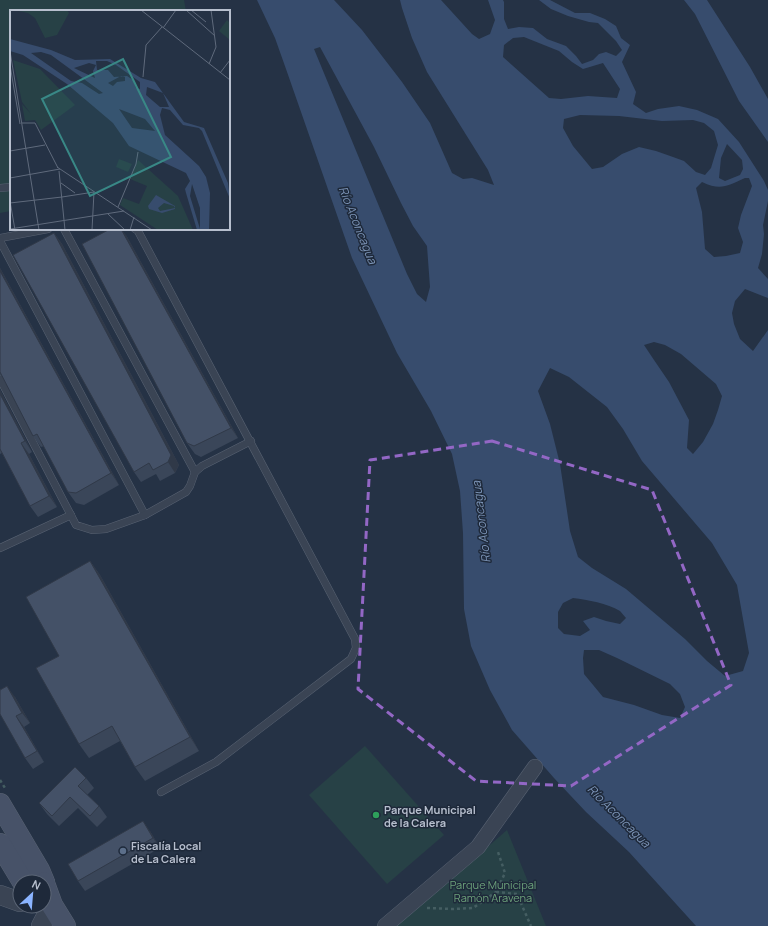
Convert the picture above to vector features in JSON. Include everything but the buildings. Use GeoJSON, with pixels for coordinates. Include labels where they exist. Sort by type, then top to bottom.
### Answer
{"type":"FeatureCollection","features":[{"type":"Feature","properties":{"kind":"main road"},"geometry":{"type":"LineString","coordinates":[[0,804],[41,874]]}},
{"type":"Feature","properties":{"kind":"main road"},"geometry":{"type":"LineString","coordinates":[[0,844],[18,874]]}},
{"type":"Feature","properties":{"kind":"main road"},"geometry":{"type":"LineString","coordinates":[[52,910],[65,926]]}},
{"type":"Feature","properties":{"kind":"street"},"geometry":{"type":"LineString","coordinates":[[385,926],[478,847],[534,767]]}},
{"type":"Feature","properties":{"kind":"street"},"geometry":{"type":"LineString","coordinates":[[0,895],[12,899]]}},
{"type":"Feature","properties":{"kind":"street"},"geometry":{"type":"LineString","coordinates":[[41,926],[44,914]]}},
{"type":"Feature","properties":{"kind":"lane"},"geometry":{"type":"LineString","coordinates":[[0,188],[10,187]]}},
{"type":"Feature","properties":{"kind":"lane"},"geometry":{"type":"LineString","coordinates":[[0,238],[43,230]]}},
{"type":"Feature","properties":{"kind":"lane"},"geometry":{"type":"LineString","coordinates":[[65,230],[195,472]]}},
{"type":"Feature","properties":{"kind":"lane"},"geometry":{"type":"LineString","coordinates":[[136,230],[142,238],[356,638],[356,648],[351,659],[216,762],[161,792]]}},
{"type":"Feature","properties":{"kind":"lane"},"geometry":{"type":"LineString","coordinates":[[0,241],[145,515]]}},
{"type":"Feature","properties":{"kind":"lane"},"geometry":{"type":"LineString","coordinates":[[0,379],[76,525],[92,530],[106,529],[145,515],[186,492],[195,472],[202,466],[251,441]]}},
{"type":"Feature","properties":{"kind":"lane"},"geometry":{"type":"LineString","coordinates":[[0,548],[71,515]]}},
{"type":"Feature","properties":{"kind":"path"},"geometry":{"type":"LineString","coordinates":[[426,908],[473,908],[496,892],[504,872],[498,852]]}},
{"type":"Feature","properties":{"kind":"path"},"geometry":{"type":"LineString","coordinates":[[496,892],[517,894],[531,926]]}},
{"type":"Feature","properties":{"kind":"highlighted area"},"geometry":{"type":"Polygon","coordinates":[[[492,441],[652,490],[731,685],[571,786],[476,781],[358,689],[370,460],[492,441]]]}},
{"type":"Feature","properties":{"kind":"green space"},"geometry":{"type":"Polygon","coordinates":[[[0,0],[184,0],[186,10],[10,10],[10,211],[0,213],[0,0]]]}},
{"type":"Feature","properties":{"kind":"green space","name":"Parque Municipal de la Calera"},"geometry":{"type":"Polygon","coordinates":[[[365,746],[444,835],[387,884],[309,795],[365,746]]]}},
{"type":"Feature","properties":{"kind":"green space","name":"Parque Municipal Ramón Aravena"},"geometry":{"type":"Polygon","coordinates":[[[507,830],[546,926],[397,926],[507,830]]]}},
{"type":"Feature","properties":{"kind":"water","name":"Río Aconcagua"},"geometry":{"type":"Polygon","coordinates":[[[257,0],[334,0],[362,30],[402,82],[430,123],[452,173],[463,179],[472,178],[494,185],[488,170],[427,72],[412,38],[400,0],[441,0],[472,34],[479,39],[490,34],[495,20],[488,0],[503,0],[504,19],[508,29],[519,27],[533,28],[547,39],[566,46],[582,64],[593,60],[599,54],[606,52],[616,56],[622,50],[616,41],[598,23],[568,16],[551,9],[539,0],[550,0],[575,13],[590,13],[605,19],[616,26],[621,38],[630,45],[622,62],[636,92],[633,104],[646,113],[658,109],[679,106],[697,110],[718,119],[739,142],[764,181],[768,190],[768,201],[763,225],[764,234],[762,254],[758,268],[768,279],[768,298],[745,289],[735,301],[732,313],[734,324],[740,339],[753,351],[768,330],[768,926],[696,926],[629,852],[586,812],[554,778],[512,730],[490,690],[471,646],[464,609],[463,533],[460,491],[452,454],[431,411],[397,353],[352,258],[275,38],[257,0]],[[524,37],[513,38],[504,45],[503,57],[549,98],[561,99],[588,96],[617,98],[620,89],[603,63],[583,69],[559,51],[524,37]],[[320,47],[314,49],[407,274],[417,294],[426,302],[430,287],[427,246],[413,226],[374,147],[320,47]],[[580,115],[564,119],[563,128],[573,146],[592,169],[603,167],[622,154],[639,147],[656,151],[684,161],[696,172],[705,175],[711,168],[718,145],[714,131],[704,123],[693,120],[662,121],[619,116],[580,115]],[[727,144],[721,158],[719,178],[725,181],[740,175],[743,169],[742,160],[727,144]],[[749,178],[719,187],[702,182],[696,188],[702,212],[705,249],[714,257],[740,253],[743,242],[738,228],[741,215],[752,186],[749,178]],[[654,342],[644,345],[669,382],[689,420],[687,448],[693,454],[703,442],[713,424],[722,396],[716,384],[681,354],[665,345],[654,342]],[[550,368],[538,391],[550,424],[560,464],[570,531],[578,557],[592,568],[626,589],[685,639],[707,661],[725,676],[743,671],[749,653],[737,585],[712,543],[642,461],[623,429],[607,407],[569,377],[550,368]],[[573,598],[563,603],[558,612],[558,628],[564,634],[580,636],[590,630],[583,621],[594,617],[620,624],[626,618],[620,611],[609,606],[573,598]],[[584,650],[584,674],[603,697],[634,705],[662,715],[680,718],[685,707],[680,694],[670,684],[599,650],[584,650]]]}},
{"type":"Feature","properties":{"kind":"water"},"geometry":{"type":"Polygon","coordinates":[[[684,0],[707,0],[750,67],[768,99],[768,142],[739,101],[695,14],[684,0]]]}},
{"type":"Feature","properties":{"kind":"place","name":"Parque Municipal de la Calera"},"geometry":{"type":"Point","coordinates":[376,815]}},
{"type":"Feature","properties":{"kind":"place","name":"Fiscalía Local de La Calera"},"geometry":{"type":"Point","coordinates":[123,851]}}]}
